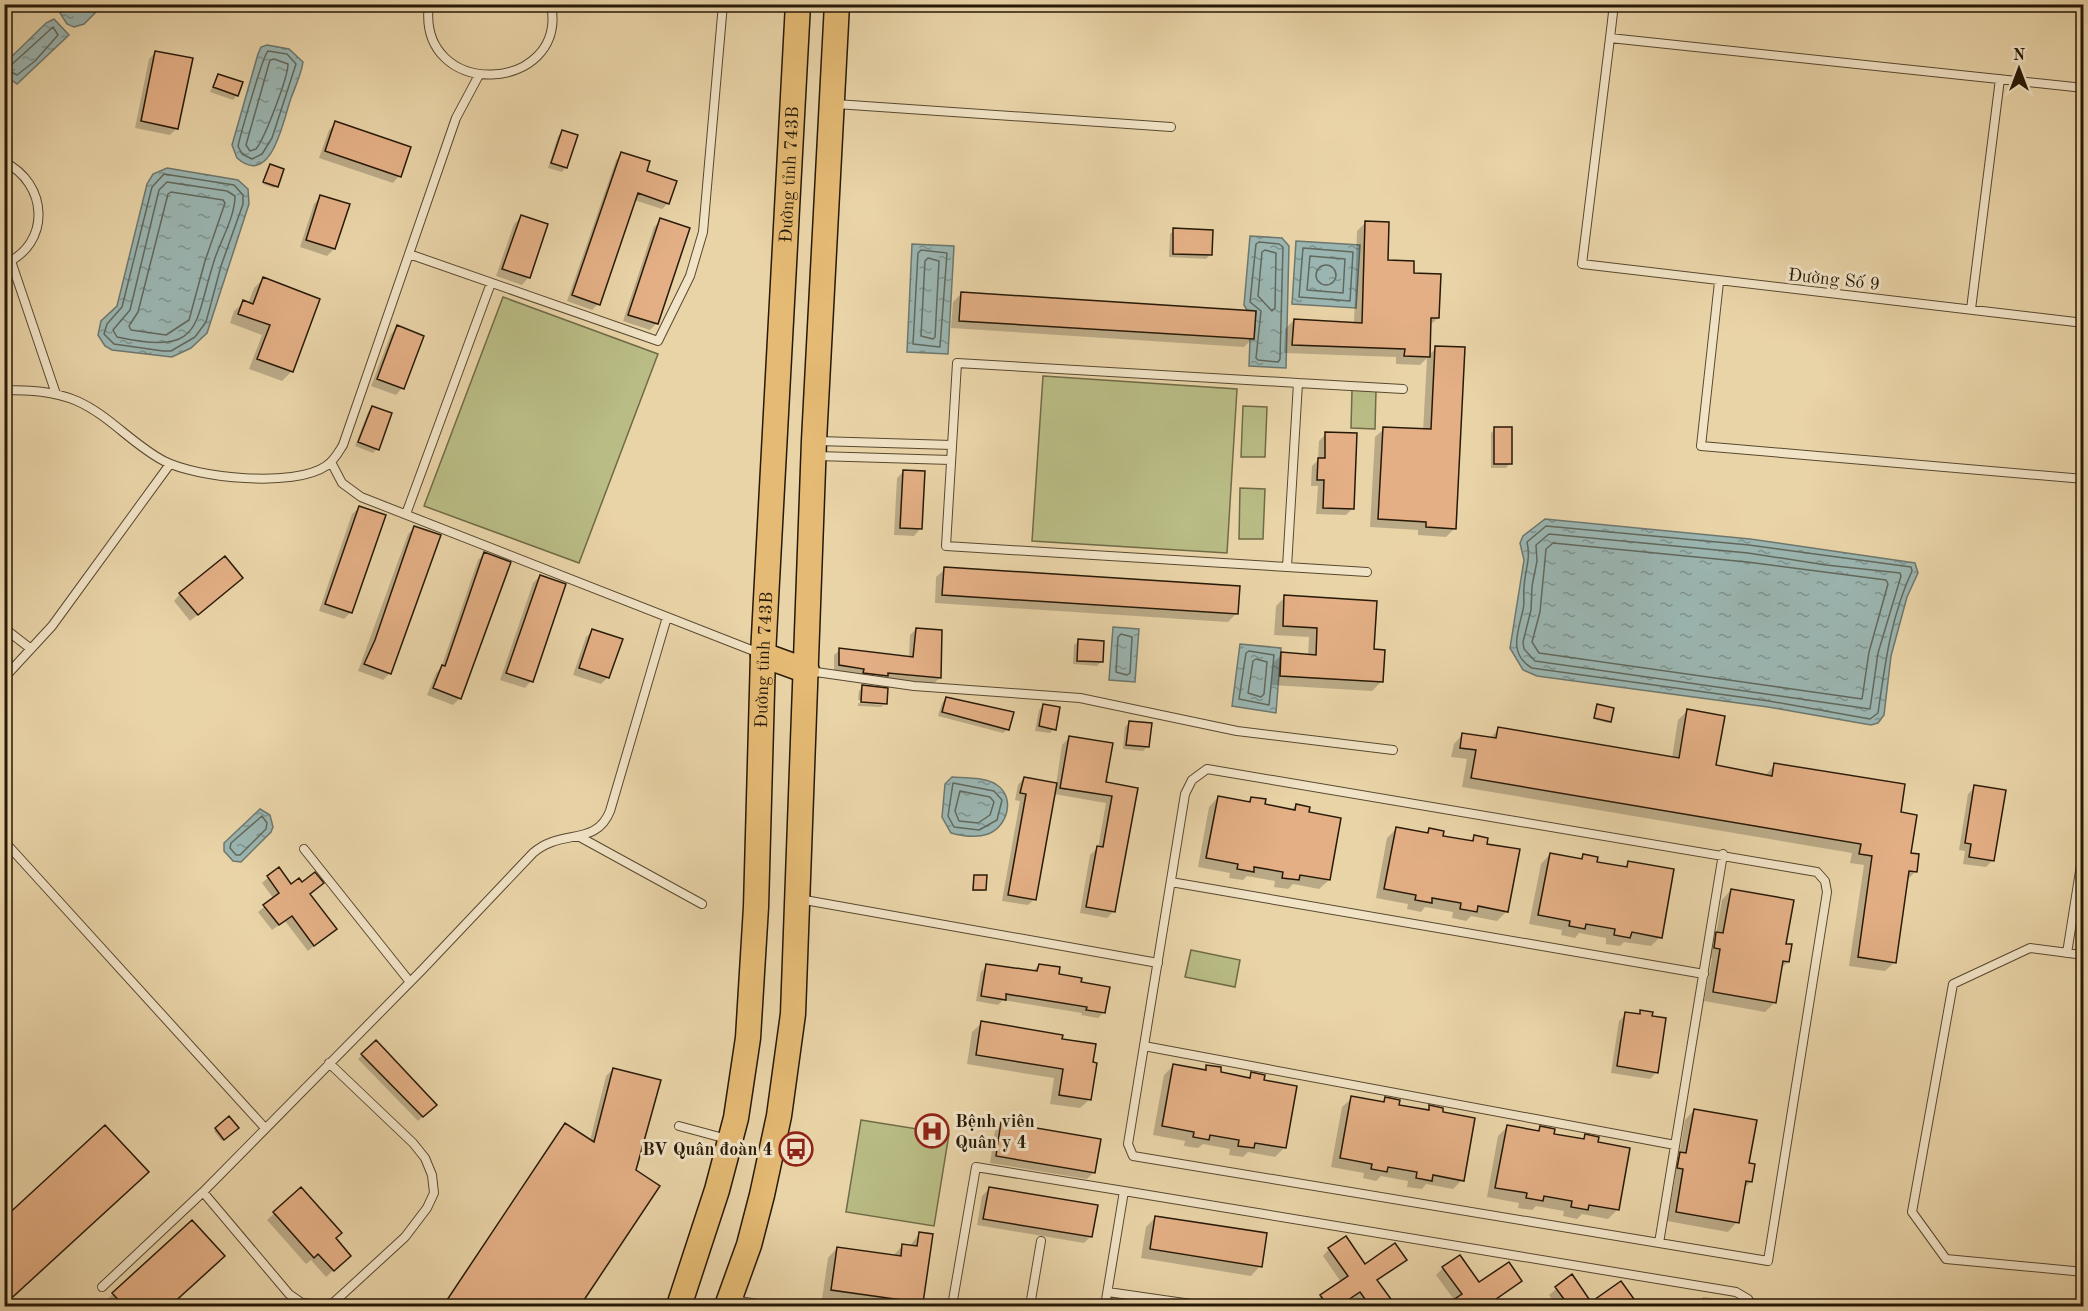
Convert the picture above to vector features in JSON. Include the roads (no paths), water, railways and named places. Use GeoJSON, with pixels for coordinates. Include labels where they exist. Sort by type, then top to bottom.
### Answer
{"type":"FeatureCollection","features":[{"type":"Feature","properties":{"kind":"main road","name":"Đường tỉnh 743B"},"geometry":{"type":"LineString","coordinates":[[679,1306],[717,1190],[744,1077],[748,1038],[756,906],[763,655],[798,4]]}},
{"type":"Feature","properties":{"kind":"main road"},"geometry":{"type":"LineString","coordinates":[[728,1303],[750,1245],[779,1116],[793,1014],[814,448],[837,4]]}},
{"type":"Feature","properties":{"kind":"main road"},"geometry":{"type":"LineString","coordinates":[[763,655],[807,671]]}},
{"type":"Feature","properties":{"kind":"lane"},"geometry":{"type":"LineString","coordinates":[[429,4],[429,26],[438,49],[456,66],[479,75],[504,75],[527,64],[536,56],[549,34],[551,4]]}},
{"type":"Feature","properties":{"kind":"lane"},"geometry":{"type":"LineString","coordinates":[[409,255],[658,341],[690,276],[703,232],[723,4]]}},
{"type":"Feature","properties":{"kind":"lane"},"geometry":{"type":"LineString","coordinates":[[1614,4],[1610,38],[2084,88]]}},
{"type":"Feature","properties":{"kind":"lane","name":"Đường Số 9"},"geometry":{"type":"LineString","coordinates":[[1610,38],[1582,264],[1719,282],[2084,323]]}},
{"type":"Feature","properties":{"kind":"lane"},"geometry":{"type":"LineString","coordinates":[[4,390],[56,394],[90,408],[170,464],[210,474],[251,477],[295,476],[324,467],[331,462],[343,445],[456,118],[479,75]]}},
{"type":"Feature","properties":{"kind":"lane"},"geometry":{"type":"LineString","coordinates":[[1971,309],[2000,79]]}},
{"type":"Feature","properties":{"kind":"lane"},"geometry":{"type":"LineString","coordinates":[[831,104],[1171,127]]}},
{"type":"Feature","properties":{"kind":"lane"},"geometry":{"type":"LineString","coordinates":[[4,162],[22,173],[30,182],[39,203],[34,237],[20,255],[8,262],[56,394]]}},
{"type":"Feature","properties":{"kind":"lane"},"geometry":{"type":"LineString","coordinates":[[1719,282],[1701,446],[2084,479]]}},
{"type":"Feature","properties":{"kind":"lane"},"geometry":{"type":"LineString","coordinates":[[406,514],[491,283]]}},
{"type":"Feature","properties":{"kind":"lane"},"geometry":{"type":"LineString","coordinates":[[1367,572],[946,546],[957,363],[1403,389]]}},
{"type":"Feature","properties":{"kind":"lane"},"geometry":{"type":"LineString","coordinates":[[1287,567],[1298,383]]}},
{"type":"Feature","properties":{"kind":"lane"},"geometry":{"type":"LineString","coordinates":[[814,448],[952,445]]}},
{"type":"Feature","properties":{"kind":"lane"},"geometry":{"type":"LineString","coordinates":[[814,448],[951,460]]}},
{"type":"Feature","properties":{"kind":"lane"},"geometry":{"type":"LineString","coordinates":[[331,462],[337,477],[353,493],[763,655]]}},
{"type":"Feature","properties":{"kind":"lane"},"geometry":{"type":"LineString","coordinates":[[4,678],[72,600],[170,464]]}},
{"type":"Feature","properties":{"kind":"lane"},"geometry":{"type":"LineString","coordinates":[[102,1287],[203,1192],[410,982],[533,853],[550,841],[596,832],[607,819],[667,617]]}},
{"type":"Feature","properties":{"kind":"lane"},"geometry":{"type":"LineString","coordinates":[[4,628],[31,649]]}},
{"type":"Feature","properties":{"kind":"lane"},"geometry":{"type":"LineString","coordinates":[[807,671],[914,686],[1080,698],[1237,731],[1393,750]]}},
{"type":"Feature","properties":{"kind":"lane"},"geometry":{"type":"LineString","coordinates":[[1213,768],[1723,854],[1812,869],[1822,877],[1827,886],[1768,1261],[1136,1158],[1130,1153],[1128,1144],[1185,794],[1198,774],[1213,768]]}},
{"type":"Feature","properties":{"kind":"lane"},"geometry":{"type":"LineString","coordinates":[[578,836],[702,904]]}},
{"type":"Feature","properties":{"kind":"lane"},"geometry":{"type":"LineString","coordinates":[[4,841],[265,1128]]}},
{"type":"Feature","properties":{"kind":"lane"},"geometry":{"type":"LineString","coordinates":[[2067,953],[2084,846]]}},
{"type":"Feature","properties":{"kind":"lane"},"geometry":{"type":"LineString","coordinates":[[304,849],[410,982]]}},
{"type":"Feature","properties":{"kind":"lane"},"geometry":{"type":"LineString","coordinates":[[1659,1243],[1723,854]]}},
{"type":"Feature","properties":{"kind":"lane"},"geometry":{"type":"LineString","coordinates":[[1171,882],[1704,974]]}},
{"type":"Feature","properties":{"kind":"lane"},"geometry":{"type":"LineString","coordinates":[[796,899],[1158,963]]}},
{"type":"Feature","properties":{"kind":"lane"},"geometry":{"type":"LineString","coordinates":[[2084,955],[2030,948],[1953,984],[1912,1212],[1946,1259],[2084,1272]]}},
{"type":"Feature","properties":{"kind":"lane"},"geometry":{"type":"LineString","coordinates":[[1144,1046],[1675,1145]]}},
{"type":"Feature","properties":{"kind":"lane"},"geometry":{"type":"LineString","coordinates":[[203,1192],[289,1294],[310,1306],[332,1304],[414,1228],[434,1193],[432,1175],[425,1158],[329,1063]]}},
{"type":"Feature","properties":{"kind":"lane"},"geometry":{"type":"LineString","coordinates":[[679,1126],[730,1139]]}},
{"type":"Feature","properties":{"kind":"lane"},"geometry":{"type":"LineString","coordinates":[[952,1306],[976,1167],[1736,1292],[1748,1299],[1752,1306]]}},
{"type":"Feature","properties":{"kind":"lane"},"geometry":{"type":"LineString","coordinates":[[1105,1306],[1124,1191]]}},
{"type":"Feature","properties":{"kind":"lane"},"geometry":{"type":"LineString","coordinates":[[1030,1306],[1041,1241]]}},
{"type":"Feature","properties":{"kind":"lane"},"geometry":{"type":"LineString","coordinates":[[1108,1292],[1205,1306]]}},
{"type":"Feature","properties":{"kind":"lane"},"geometry":{"type":"LineString","coordinates":[[728,1303],[770,1306]]}},
{"type":"Feature","properties":{"kind":"water"},"geometry":{"type":"Polygon","coordinates":[[[70,4],[103,5],[84,24],[74,27],[67,24],[60,13],[70,4]]]}},
{"type":"Feature","properties":{"kind":"water"},"geometry":{"type":"Polygon","coordinates":[[[54,19],[69,35],[17,84],[5,75],[5,63],[46,23],[54,19]]]}},
{"type":"Feature","properties":{"kind":"water"},"geometry":{"type":"Polygon","coordinates":[[[267,45],[289,49],[303,62],[274,147],[268,158],[259,164],[249,165],[237,158],[232,145],[258,54],[261,47],[267,45]]]}},
{"type":"Feature","properties":{"kind":"water"},"geometry":{"type":"Polygon","coordinates":[[[167,168],[238,180],[248,189],[249,204],[207,333],[191,348],[172,357],[112,350],[105,346],[98,335],[101,321],[117,306],[147,184],[153,174],[167,168]]]}},
{"type":"Feature","properties":{"kind":"water"},"geometry":{"type":"Polygon","coordinates":[[[1250,236],[1282,238],[1289,246],[1286,368],[1249,366],[1250,339],[1254,339],[1256,311],[1247,310],[1244,305],[1250,236]]]}},
{"type":"Feature","properties":{"kind":"water"},"geometry":{"type":"Polygon","coordinates":[[[1296,241],[1360,245],[1356,308],[1292,304],[1296,241]]]}},
{"type":"Feature","properties":{"kind":"water"},"geometry":{"type":"Polygon","coordinates":[[[912,244],[954,246],[948,354],[907,352],[912,244]]]}},
{"type":"Feature","properties":{"kind":"water"},"geometry":{"type":"Polygon","coordinates":[[[1545,519],[1750,539],[1915,563],[1918,573],[1907,597],[1891,656],[1884,715],[1878,723],[1871,725],[1768,707],[1537,676],[1523,670],[1510,648],[1524,560],[1520,543],[1523,536],[1545,519]]]}},
{"type":"Feature","properties":{"kind":"water"},"geometry":{"type":"Polygon","coordinates":[[[1113,627],[1139,629],[1135,682],[1109,680],[1113,627]]]}},
{"type":"Feature","properties":{"kind":"water"},"geometry":{"type":"Polygon","coordinates":[[[1240,644],[1281,648],[1276,713],[1232,706],[1240,644]]]}},
{"type":"Feature","properties":{"kind":"water"},"geometry":{"type":"Polygon","coordinates":[[[952,777],[975,778],[992,782],[1003,791],[1008,804],[1007,812],[995,830],[979,836],[951,833],[942,817],[945,784],[952,777]]]}},
{"type":"Feature","properties":{"kind":"water"},"geometry":{"type":"Polygon","coordinates":[[[260,809],[270,815],[273,827],[271,832],[241,862],[233,861],[224,851],[224,843],[260,809]]]}},
{"type":"Feature","properties":{"kind":"place","name":"Bệnh viên Quân y 4"},"geometry":{"type":"Point","coordinates":[932,1131]}},
{"type":"Feature","properties":{"kind":"place","name":"BV Quân đoàn 4"},"geometry":{"type":"Point","coordinates":[796,1149]}}]}
